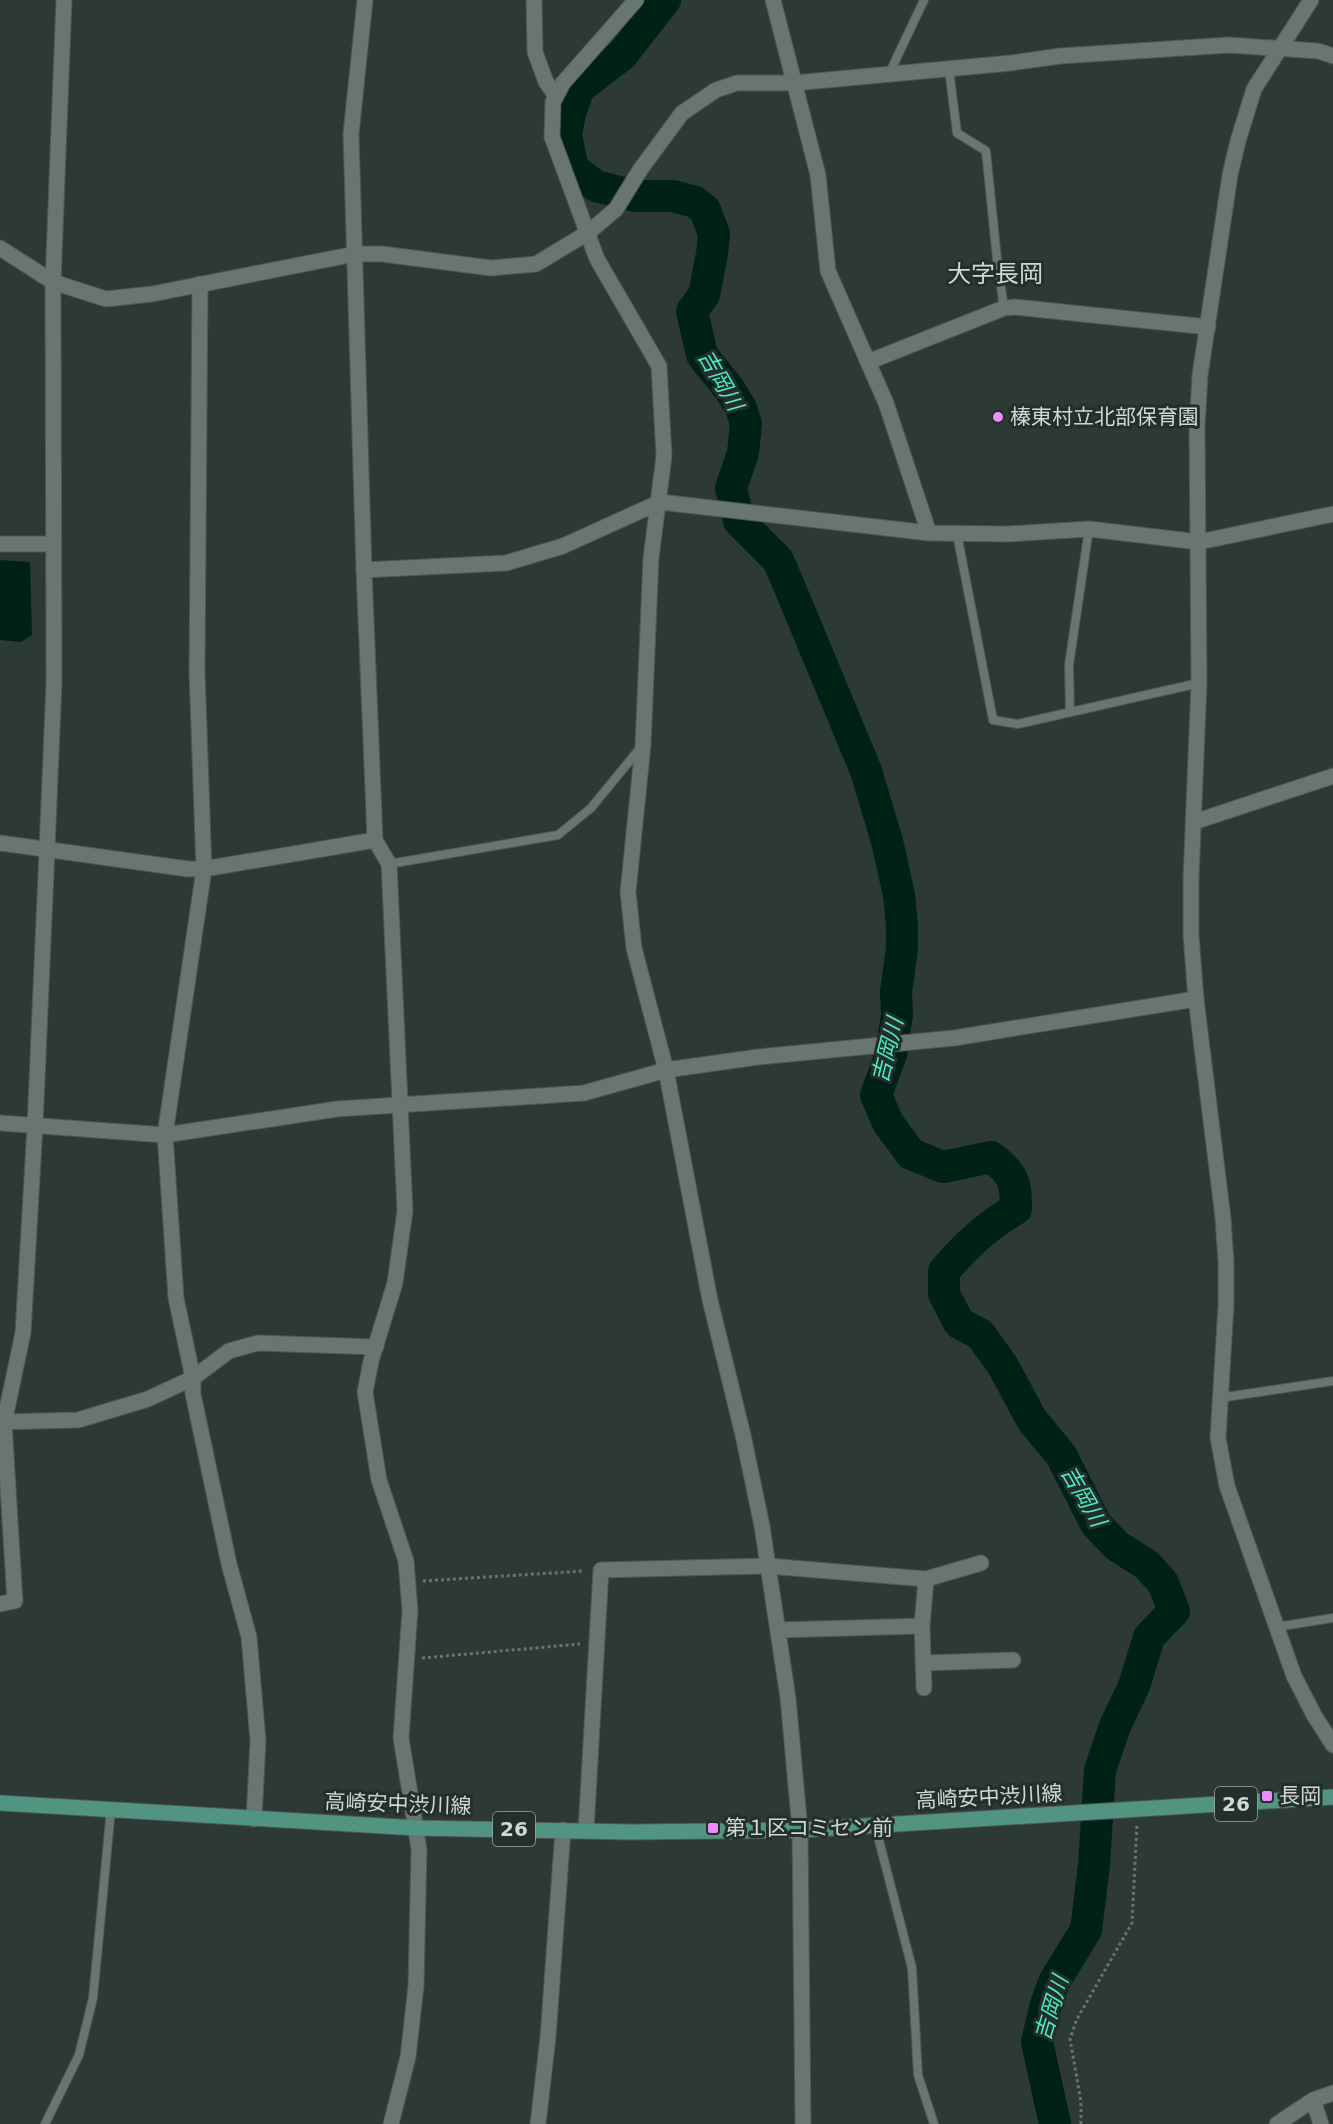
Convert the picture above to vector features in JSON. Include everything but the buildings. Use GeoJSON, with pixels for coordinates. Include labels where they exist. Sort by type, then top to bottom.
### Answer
{"type":"FeatureCollection","features":[{"type":"Feature","properties":{"kind":"main road","name":"高崎安中渋川線"},"geometry":{"type":"LineString","coordinates":[[0,1803],[417,1828],[632,1832],[800,1830],[1333,1797]]}},
{"type":"Feature","properties":{"kind":"street"},"geometry":{"type":"LineString","coordinates":[[0,1604],[15,1601],[2,1422],[23,1333],[35,1126],[54,682],[53,282],[64,0]]}},
{"type":"Feature","properties":{"kind":"street"},"geometry":{"type":"LineString","coordinates":[[365,0],[351,134],[364,570],[375,840],[389,864],[405,1211],[395,1283],[365,1392],[379,1480],[405,1561],[410,1610],[401,1738],[419,1849],[416,1986],[408,2057],[392,2124]]}},
{"type":"Feature","properties":{"kind":"street"},"geometry":{"type":"LineString","coordinates":[[534,0],[535,52],[546,82],[556,96]]}},
{"type":"Feature","properties":{"kind":"street"},"geometry":{"type":"LineString","coordinates":[[636,0],[563,83],[553,102],[552,137],[589,232],[597,259],[659,366],[664,456],[660,502],[651,558],[643,745],[628,892],[634,948],[666,1070],[710,1300],[743,1435],[768,1566],[788,1698],[800,1830],[803,2124]]}},
{"type":"Feature","properties":{"kind":"street"},"geometry":{"type":"LineString","coordinates":[[773,0],[818,175],[828,271],[886,403],[929,533]]}},
{"type":"Feature","properties":{"kind":"street"},"geometry":{"type":"LineString","coordinates":[[1311,0],[1254,89],[1238,141],[1230,175],[1200,375],[1197,426],[1199,683],[1191,878],[1191,935],[1196,999],[1225,1251],[1226,1305],[1218,1438],[1227,1486],[1294,1676],[1333,1745]]}},
{"type":"Feature","properties":{"kind":"street"},"geometry":{"type":"LineString","coordinates":[[0,248],[53,282],[106,299],[200,284],[355,254],[382,254],[490,268],[536,264],[589,232],[616,209],[640,170],[682,113],[716,90],[737,83],[794,83],[1060,56],[1229,45],[1318,51],[1333,56]]}},
{"type":"Feature","properties":{"kind":"street"},"geometry":{"type":"LineString","coordinates":[[200,284],[197,672],[204,869],[165,1135],[176,1298],[217,1507],[249,1637],[258,1741],[254,1819]]}},
{"type":"Feature","properties":{"kind":"street"},"geometry":{"type":"LineString","coordinates":[[867,362],[1004,308],[1026,308],[1208,327]]}},
{"type":"Feature","properties":{"kind":"street"},"geometry":{"type":"LineString","coordinates":[[364,570],[506,563],[563,546],[660,502],[929,533],[1008,534],[1089,530],[1199,542],[1333,514]]}},
{"type":"Feature","properties":{"kind":"street"},"geometry":{"type":"LineString","coordinates":[[0,544],[54,544]]}},
{"type":"Feature","properties":{"kind":"street"},"geometry":{"type":"LineString","coordinates":[[1194,822],[1333,776]]}},
{"type":"Feature","properties":{"kind":"street"},"geometry":{"type":"LineString","coordinates":[[0,843],[188,869],[204,869],[375,840]]}},
{"type":"Feature","properties":{"kind":"street"},"geometry":{"type":"LineString","coordinates":[[0,1123],[165,1135],[337,1109],[584,1093],[666,1070],[758,1057],[954,1038],[1196,999]]}},
{"type":"Feature","properties":{"kind":"street"},"geometry":{"type":"LineString","coordinates":[[2,1422],[78,1420],[148,1399],[193,1378],[229,1351],[258,1343],[376,1347]]}},
{"type":"Feature","properties":{"kind":"street"},"geometry":{"type":"LineString","coordinates":[[586,1830],[601,1570],[768,1566],[926,1579],[981,1563]]}},
{"type":"Feature","properties":{"kind":"street"},"geometry":{"type":"LineString","coordinates":[[924,1688],[922,1626],[926,1579]]}},
{"type":"Feature","properties":{"kind":"street"},"geometry":{"type":"LineString","coordinates":[[778,1630],[922,1626]]}},
{"type":"Feature","properties":{"kind":"street"},"geometry":{"type":"LineString","coordinates":[[923,1663],[1013,1660]]}},
{"type":"Feature","properties":{"kind":"street"},"geometry":{"type":"LineString","coordinates":[[538,2124],[548,2037],[563,1830]]}},
{"type":"Feature","properties":{"kind":"street"},"geometry":{"type":"LineString","coordinates":[[1277,2124],[1313,2100],[1333,2093]]}},
{"type":"Feature","properties":{"kind":"street"},"geometry":{"type":"LineString","coordinates":[[1313,2100],[1321,2124]]}},
{"type":"Feature","properties":{"kind":"lane"},"geometry":{"type":"LineString","coordinates":[[890,74],[924,0]]}},
{"type":"Feature","properties":{"kind":"lane"},"geometry":{"type":"LineString","coordinates":[[949,69],[957,133],[986,151],[1004,308]]}},
{"type":"Feature","properties":{"kind":"lane"},"geometry":{"type":"LineString","coordinates":[[1070,712],[1069,665],[1089,530]]}},
{"type":"Feature","properties":{"kind":"lane"},"geometry":{"type":"LineString","coordinates":[[957,534],[993,720],[1018,724],[1199,683]]}},
{"type":"Feature","properties":{"kind":"lane"},"geometry":{"type":"LineString","coordinates":[[389,864],[558,835],[591,808],[643,745]]}},
{"type":"Feature","properties":{"kind":"lane"},"geometry":{"type":"LineString","coordinates":[[1219,1398],[1333,1381]]}},
{"type":"Feature","properties":{"kind":"lane"},"geometry":{"type":"LineString","coordinates":[[1276,1627],[1333,1618]]}},
{"type":"Feature","properties":{"kind":"lane"},"geometry":{"type":"LineString","coordinates":[[45,2124],[79,2055],[93,1998],[111,1809]]}},
{"type":"Feature","properties":{"kind":"lane"},"geometry":{"type":"LineString","coordinates":[[875,1825],[912,1968],[918,2075],[934,2124]]}},
{"type":"Feature","properties":{"kind":"path"},"geometry":{"type":"LineString","coordinates":[[407,1582],[601,1570]]}},
{"type":"Feature","properties":{"kind":"path"},"geometry":{"type":"LineString","coordinates":[[406,1659],[597,1643]]}},
{"type":"Feature","properties":{"kind":"path"},"geometry":{"type":"LineString","coordinates":[[1081,2124],[1081,2102],[1070,2039],[1082,2012],[1132,1923],[1138,1810]]}},
{"type":"Feature","properties":{"kind":"shaded area"},"geometry":{"type":"Polygon","coordinates":[[[0,560],[30,562],[32,635],[21,642],[0,640],[0,560]]]}},
{"type":"Feature","properties":{"kind":"waterway","name":"吉岡川"},"geometry":{"type":"LineString","coordinates":[[665,0],[622,55],[579,88],[570,113],[566,135],[573,169],[596,186],[635,196],[673,196],[695,202],[705,210],[714,234],[712,254],[704,295],[692,311],[702,355],[730,390],[741,408],[746,424],[743,453],[731,488],[739,521],[778,560],[790,588],[866,771],[887,841],[899,895],[902,948],[896,992],[897,1015],[891,1054],[876,1095],[888,1123],[911,1154],[943,1167],[991,1157],[1005,1168],[1012,1179],[1016,1209],[977,1237],[944,1271],[944,1294],[959,1323],[980,1334],[1003,1366],[1032,1420],[1061,1455],[1096,1524],[1117,1546],[1147,1565],[1163,1583],[1174,1611],[1149,1637],[1134,1686],[1115,1726],[1100,1770],[1094,1865],[1086,1930],[1054,1982],[1037,2042],[1055,2124]]}},
{"type":"Feature","properties":{"kind":"place","name":"榛東村立北部保育園"},"geometry":{"type":"Point","coordinates":[998,417]}},
{"type":"Feature","properties":{"kind":"place","name":"長岡"},"geometry":{"type":"Point","coordinates":[1267,1796]}},
{"type":"Feature","properties":{"kind":"place","name":"第１区コミセン前"},"geometry":{"type":"Point","coordinates":[713,1828]}},
{"type":"Feature","properties":{"kind":"district","name":"大字長岡"},"geometry":{"type":"Point","coordinates":[995,274]}}]}
